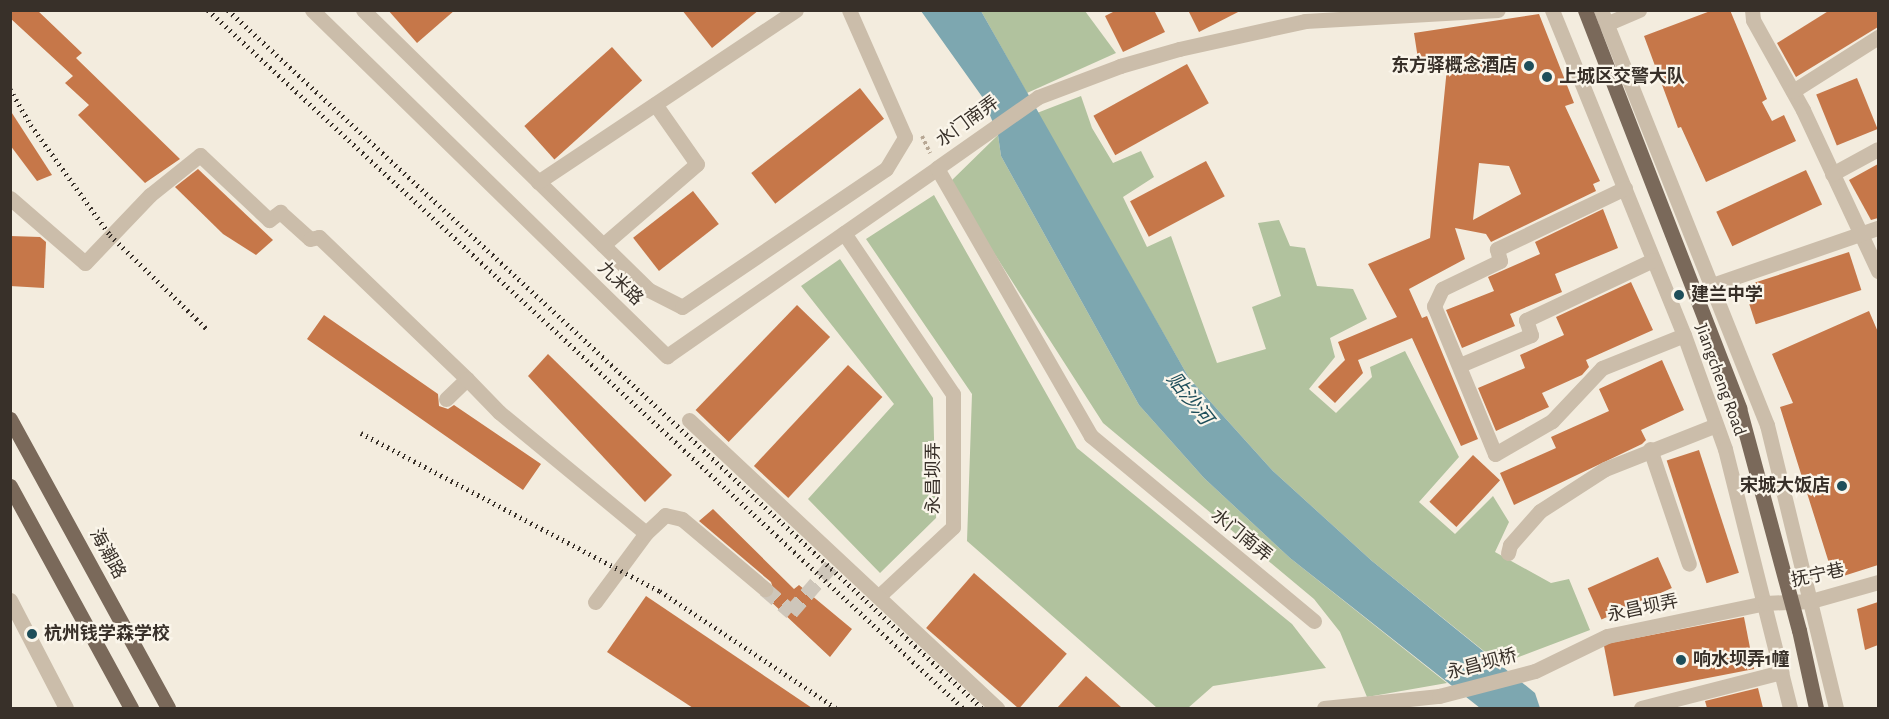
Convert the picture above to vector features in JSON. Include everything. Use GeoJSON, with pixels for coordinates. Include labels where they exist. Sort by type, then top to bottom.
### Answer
{"type":"FeatureCollection","features":[{"type":"Feature","properties":{"kind":"main road","name":"Jiangcheng Road"},"geometry":{"type":"LineString","coordinates":[[1585,10],[1739,408],[1792,603],[1816,708]]}},
{"type":"Feature","properties":{"kind":"main road","name":"海潮路"},"geometry":{"type":"LineString","coordinates":[[10,419],[168,708]]}},
{"type":"Feature","properties":{"kind":"main road"},"geometry":{"type":"LineString","coordinates":[[10,486],[131,708]]}},
{"type":"Feature","properties":{"kind":"street","name":"九米路"},"geometry":{"type":"LineString","coordinates":[[312,10],[667,356],[937,168]]}},
{"type":"Feature","properties":{"kind":"street"},"geometry":{"type":"LineString","coordinates":[[363,10],[650,290],[681,307],[885,169],[905,137],[849,10]]}},
{"type":"Feature","properties":{"kind":"street"},"geometry":{"type":"LineString","coordinates":[[538,182],[796,10]]}},
{"type":"Feature","properties":{"kind":"street","name":"水门南弄"},"geometry":{"type":"LineString","coordinates":[[1314,621],[1091,436],[937,168],[1038,97],[1120,66],[1179,49],[1305,16],[1498,10]]}},
{"type":"Feature","properties":{"kind":"street","name":"Jiangcheng Road"},"geometry":{"type":"LineString","coordinates":[[1552,10],[1684,335],[1716,425],[1765,603],[1790,708]]}},
{"type":"Feature","properties":{"kind":"street"},"geometry":{"type":"LineString","coordinates":[[1604,17],[1639,10]]}},
{"type":"Feature","properties":{"kind":"street"},"geometry":{"type":"LineString","coordinates":[[1752,10],[1753,20],[1793,91],[1859,236],[1878,271]]}},
{"type":"Feature","properties":{"kind":"street","name":"Jiangcheng Road"},"geometry":{"type":"LineString","coordinates":[[1604,17],[1767,425],[1836,708]]}},
{"type":"Feature","properties":{"kind":"street"},"geometry":{"type":"LineString","coordinates":[[1793,91],[1878,37]]}},
{"type":"Feature","properties":{"kind":"street"},"geometry":{"type":"LineString","coordinates":[[603,245],[697,164],[656,104]]}},
{"type":"Feature","properties":{"kind":"street"},"geometry":{"type":"LineString","coordinates":[[1832,174],[1878,150]]}},
{"type":"Feature","properties":{"kind":"street"},"geometry":{"type":"LineString","coordinates":[[10,198],[85,263],[150,195],[200,155],[269,220],[280,212],[310,240],[319,237],[499,412],[646,533]]}},
{"type":"Feature","properties":{"kind":"street"},"geometry":{"type":"LineString","coordinates":[[1625,189],[1497,249],[1500,261],[1442,289],[1434,306],[1496,454],[1552,422],[1602,368],[1684,335]]}},
{"type":"Feature","properties":{"kind":"street"},"geometry":{"type":"LineString","coordinates":[[1712,285],[1878,228]]}},
{"type":"Feature","properties":{"kind":"street","name":"永昌坝弄"},"geometry":{"type":"LineString","coordinates":[[843,233],[953,394],[953,527],[879,596]]}},
{"type":"Feature","properties":{"kind":"street"},"geometry":{"type":"LineString","coordinates":[[1460,365],[1531,335],[1526,320],[1653,260]]}},
{"type":"Feature","properties":{"kind":"street"},"geometry":{"type":"LineString","coordinates":[[446,399],[467,379]]}},
{"type":"Feature","properties":{"kind":"street"},"geometry":{"type":"LineString","coordinates":[[689,420],[997,708]]}},
{"type":"Feature","properties":{"kind":"street"},"geometry":{"type":"LineString","coordinates":[[1508,554],[1510,545],[1540,511],[1605,469],[1650,449],[1716,425]]}},
{"type":"Feature","properties":{"kind":"street"},"geometry":{"type":"LineString","coordinates":[[1650,449],[1689,564]]}},
{"type":"Feature","properties":{"kind":"street"},"geometry":{"type":"LineString","coordinates":[[595,602],[646,533],[664,515],[682,519],[765,589]]}},
{"type":"Feature","properties":{"kind":"street","name":"抚宁巷"},"geometry":{"type":"LineString","coordinates":[[1765,603],[1811,601],[1878,582]]}},
{"type":"Feature","properties":{"kind":"street"},"geometry":{"type":"LineString","coordinates":[[10,600],[66,708]]}},
{"type":"Feature","properties":{"kind":"street","name":"永昌坝弄"},"geometry":{"type":"LineString","coordinates":[[1535,671],[1607,636],[1765,603]]}},
{"type":"Feature","properties":{"kind":"street","name":"永昌坝桥"},"geometry":{"type":"LineString","coordinates":[[1324,708],[1439,696],[1535,671]]}},
{"type":"Feature","properties":{"kind":"street"},"geometry":{"type":"LineString","coordinates":[[1641,708],[1695,702],[1781,672]]}},
{"type":"Feature","properties":{"kind":"green space"},"geometry":{"type":"Polygon","coordinates":[[[981,11],[1085,11],[1116,53],[1027,93],[981,11]]]}},
{"type":"Feature","properties":{"kind":"green space"},"geometry":{"type":"Polygon","coordinates":[[[1081,96],[1092,128],[1113,163],[1141,151],[1154,177],[1123,197],[1147,247],[1171,236],[1217,363],[1266,349],[1252,307],[1281,296],[1258,223],[1279,220],[1290,246],[1305,248],[1317,286],[1353,289],[1367,319],[1330,338],[1335,357],[1309,389],[1336,413],[1372,377],[1370,367],[1405,351],[1459,457],[1419,502],[1455,534],[1493,496],[1509,522],[1495,552],[1551,583],[1569,579],[1590,630],[1500,664],[1372,561],[1273,471],[1189,378],[1037,113],[1081,96]]]}},
{"type":"Feature","properties":{"kind":"green space"},"geometry":{"type":"Polygon","coordinates":[[[998,135],[1001,156],[1139,405],[1204,478],[1290,558],[1447,683],[1367,697],[1340,632],[1314,599],[1103,423],[949,183],[998,135]]]}},
{"type":"Feature","properties":{"kind":"green space"},"geometry":{"type":"Polygon","coordinates":[[[934,195],[1077,448],[1292,624],[1326,668],[1213,686],[1188,708],[1157,708],[967,541],[972,394],[866,239],[934,195]]]}},
{"type":"Feature","properties":{"kind":"green space"},"geometry":{"type":"Polygon","coordinates":[[[840,259],[933,398],[936,518],[880,573],[808,499],[894,404],[801,286],[840,259]]]}},
{"type":"Feature","properties":{"kind":"water","name":"贴沙河"},"geometry":{"type":"Polygon","coordinates":[[[921,11],[981,11],[1189,378],[1273,471],[1372,561],[1535,693],[1540,708],[1480,708],[1290,558],[1204,478],[1139,405],[1001,156],[998,135],[983,98],[921,11]]]}},
{"type":"Feature","properties":{"kind":"building"},"geometry":{"type":"Polygon","coordinates":[[[10,10],[37,10],[82,53],[76,58],[180,159],[145,183],[78,115],[89,105],[65,83],[73,76],[10,18],[10,10]]]}},
{"type":"Feature","properties":{"kind":"building"},"geometry":{"type":"Polygon","coordinates":[[[388,10],[455,10],[417,43],[388,10]]]}},
{"type":"Feature","properties":{"kind":"building"},"geometry":{"type":"Polygon","coordinates":[[[682,10],[759,10],[712,48],[682,10]]]}},
{"type":"Feature","properties":{"kind":"building"},"geometry":{"type":"Polygon","coordinates":[[[1117,10],[1154,10],[1165,32],[1123,52],[1105,16],[1117,10]]]}},
{"type":"Feature","properties":{"kind":"building"},"geometry":{"type":"Polygon","coordinates":[[[1188,10],[1242,10],[1199,32],[1188,10]]]}},
{"type":"Feature","properties":{"kind":"building"},"geometry":{"type":"Polygon","coordinates":[[[1713,10],[1730,10],[1767,99],[1762,102],[1772,121],[1784,115],[1796,141],[1706,182],[1681,127],[1678,128],[1644,36],[1713,10]]]}},
{"type":"Feature","properties":{"kind":"building"},"geometry":{"type":"Polygon","coordinates":[[[1830,10],[1878,10],[1878,27],[1796,77],[1777,43],[1830,10]]]}},
{"type":"Feature","properties":{"kind":"building"},"geometry":{"type":"Polygon","coordinates":[[[1539,14],[1574,103],[1565,106],[1600,181],[1593,184],[1596,191],[1491,242],[1486,234],[1455,228],[1465,259],[1409,289],[1422,318],[1427,316],[1478,439],[1461,446],[1412,338],[1358,360],[1363,373],[1335,403],[1318,387],[1345,360],[1338,342],[1397,317],[1368,264],[1430,238],[1447,68],[1420,72],[1414,33],[1539,14]],[[1479,163],[1473,220],[1521,194],[1509,166],[1479,163]]]}},
{"type":"Feature","properties":{"kind":"building"},"geometry":{"type":"Polygon","coordinates":[[[612,47],[642,80],[554,159],[524,126],[612,47]]]}},
{"type":"Feature","properties":{"kind":"building"},"geometry":{"type":"Polygon","coordinates":[[[1187,64],[1209,103],[1115,155],[1093,116],[1187,64]]]}},
{"type":"Feature","properties":{"kind":"building"},"geometry":{"type":"Polygon","coordinates":[[[1857,78],[1878,129],[1837,145],[1816,94],[1857,78]]]}},
{"type":"Feature","properties":{"kind":"building"},"geometry":{"type":"Polygon","coordinates":[[[860,88],[884,119],[775,204],[751,173],[860,88]]]}},
{"type":"Feature","properties":{"kind":"building"},"geometry":{"type":"Polygon","coordinates":[[[10,110],[52,175],[37,181],[10,145],[10,110]]]}},
{"type":"Feature","properties":{"kind":"building"},"geometry":{"type":"Polygon","coordinates":[[[1206,161],[1225,196],[1149,237],[1130,201],[1206,161]]]}},
{"type":"Feature","properties":{"kind":"building"},"geometry":{"type":"Polygon","coordinates":[[[1878,164],[1878,218],[1871,220],[1849,180],[1878,164]]]}},
{"type":"Feature","properties":{"kind":"building"},"geometry":{"type":"Polygon","coordinates":[[[198,169],[273,240],[256,255],[223,234],[175,187],[198,169]]]}},
{"type":"Feature","properties":{"kind":"building"},"geometry":{"type":"Polygon","coordinates":[[[1806,170],[1822,204],[1732,246],[1716,212],[1806,170]]]}},
{"type":"Feature","properties":{"kind":"building"},"geometry":{"type":"Polygon","coordinates":[[[693,191],[719,224],[659,271],[633,238],[693,191]]]}},
{"type":"Feature","properties":{"kind":"building"},"geometry":{"type":"Polygon","coordinates":[[[1603,209],[1618,248],[1555,274],[1562,292],[1510,314],[1515,326],[1462,348],[1446,310],[1494,291],[1488,277],[1540,254],[1535,242],[1603,209]]]}},
{"type":"Feature","properties":{"kind":"building"},"geometry":{"type":"Polygon","coordinates":[[[10,236],[40,237],[46,242],[44,288],[10,286],[10,236]]]}},
{"type":"Feature","properties":{"kind":"building"},"geometry":{"type":"Polygon","coordinates":[[[1849,252],[1861,290],[1756,324],[1743,286],[1849,252]]]}},
{"type":"Feature","properties":{"kind":"building"},"geometry":{"type":"Polygon","coordinates":[[[1631,282],[1653,330],[1586,360],[1589,367],[1582,375],[1542,393],[1549,407],[1496,431],[1478,388],[1525,368],[1520,355],[1564,335],[1556,317],[1631,282]]]}},
{"type":"Feature","properties":{"kind":"building"},"geometry":{"type":"Polygon","coordinates":[[[797,305],[830,337],[729,442],[696,410],[797,305]]]}},
{"type":"Feature","properties":{"kind":"building","name":"宋城大饭店"},"geometry":{"type":"Polygon","coordinates":[[[1869,311],[1878,332],[1878,565],[1834,579],[1780,407],[1793,403],[1772,354],[1869,311]]]}},
{"type":"Feature","properties":{"kind":"building"},"geometry":{"type":"Polygon","coordinates":[[[324,315],[438,394],[439,406],[448,409],[454,405],[541,464],[523,490],[307,339],[324,315]]]}},
{"type":"Feature","properties":{"kind":"building"},"geometry":{"type":"Polygon","coordinates":[[[548,354],[672,475],[645,502],[528,376],[548,354]]]}},
{"type":"Feature","properties":{"kind":"building"},"geometry":{"type":"Polygon","coordinates":[[[1662,360],[1684,410],[1641,430],[1646,440],[1642,444],[1514,505],[1500,473],[1556,448],[1551,437],[1609,411],[1599,389],[1662,360]]]}},
{"type":"Feature","properties":{"kind":"building"},"geometry":{"type":"Polygon","coordinates":[[[848,365],[882,397],[788,498],[754,466],[848,365]]]}},
{"type":"Feature","properties":{"kind":"building"},"geometry":{"type":"Polygon","coordinates":[[[1699,450],[1739,573],[1707,583],[1667,461],[1699,450]]]}},
{"type":"Feature","properties":{"kind":"building"},"geometry":{"type":"Polygon","coordinates":[[[1473,455],[1500,480],[1456,527],[1429,502],[1473,455]]]}},
{"type":"Feature","properties":{"kind":"building"},"geometry":{"type":"Polygon","coordinates":[[[713,509],[794,589],[799,585],[852,629],[830,657],[767,598],[774,591],[771,582],[699,521],[713,509]]]}},
{"type":"Feature","properties":{"kind":"building"},"geometry":{"type":"Polygon","coordinates":[[[1658,557],[1672,588],[1601,619],[1588,588],[1658,557]]]}},
{"type":"Feature","properties":{"kind":"building"},"geometry":{"type":"Polygon","coordinates":[[[974,573],[1067,654],[1018,708],[926,628],[974,573]]]}},
{"type":"Feature","properties":{"kind":"building"},"geometry":{"type":"Polygon","coordinates":[[[646,596],[812,708],[693,708],[607,652],[646,596]]]}},
{"type":"Feature","properties":{"kind":"building"},"geometry":{"type":"Polygon","coordinates":[[[1878,602],[1878,645],[1865,650],[1857,609],[1878,602]]]}},
{"type":"Feature","properties":{"kind":"building","name":"响水坝弄1幢"},"geometry":{"type":"Polygon","coordinates":[[[1744,617],[1754,669],[1614,696],[1604,644],[1744,617]]]}},
{"type":"Feature","properties":{"kind":"building"},"geometry":{"type":"Polygon","coordinates":[[[1086,676],[1122,708],[1057,708],[1086,676]]]}},
{"type":"Feature","properties":{"kind":"building"},"geometry":{"type":"Polygon","coordinates":[[[1758,688],[1763,708],[1707,708],[1705,701],[1758,688]]]}},
{"type":"Feature","properties":{"kind":"tunnel"},"geometry":{"type":"LineString","coordinates":[[765,589],[791,612],[838,558]]}},
{"type":"Feature","properties":{"kind":"railway"},"geometry":{"type":"LineString","coordinates":[[208,10],[963,708]]}},
{"type":"Feature","properties":{"kind":"railway"},"geometry":{"type":"LineString","coordinates":[[228,10],[982,708]]}},
{"type":"Feature","properties":{"kind":"railway"},"geometry":{"type":"LineString","coordinates":[[10,89],[31,125],[110,235],[206,328]]}},
{"type":"Feature","properties":{"kind":"railway"},"geometry":{"type":"LineString","coordinates":[[361,433],[660,591],[836,708]]}},
{"type":"Feature","properties":{"kind":"place","name":"东方驿概念酒店"},"geometry":{"type":"Point","coordinates":[1529,66]}},
{"type":"Feature","properties":{"kind":"place","name":"上城区交警大队"},"geometry":{"type":"Point","coordinates":[1547,77]}},
{"type":"Feature","properties":{"kind":"place","name":"建兰中学"},"geometry":{"type":"Point","coordinates":[1679,295]}},
{"type":"Feature","properties":{"kind":"place","name":"宋城大饭店"},"geometry":{"type":"Point","coordinates":[1842,486]}},
{"type":"Feature","properties":{"kind":"place","name":"杭州钱学森学校"},"geometry":{"type":"Point","coordinates":[32,634]}},
{"type":"Feature","properties":{"kind":"place","name":"响水坝弄1幢"},"geometry":{"type":"Point","coordinates":[1681,660]}}]}
